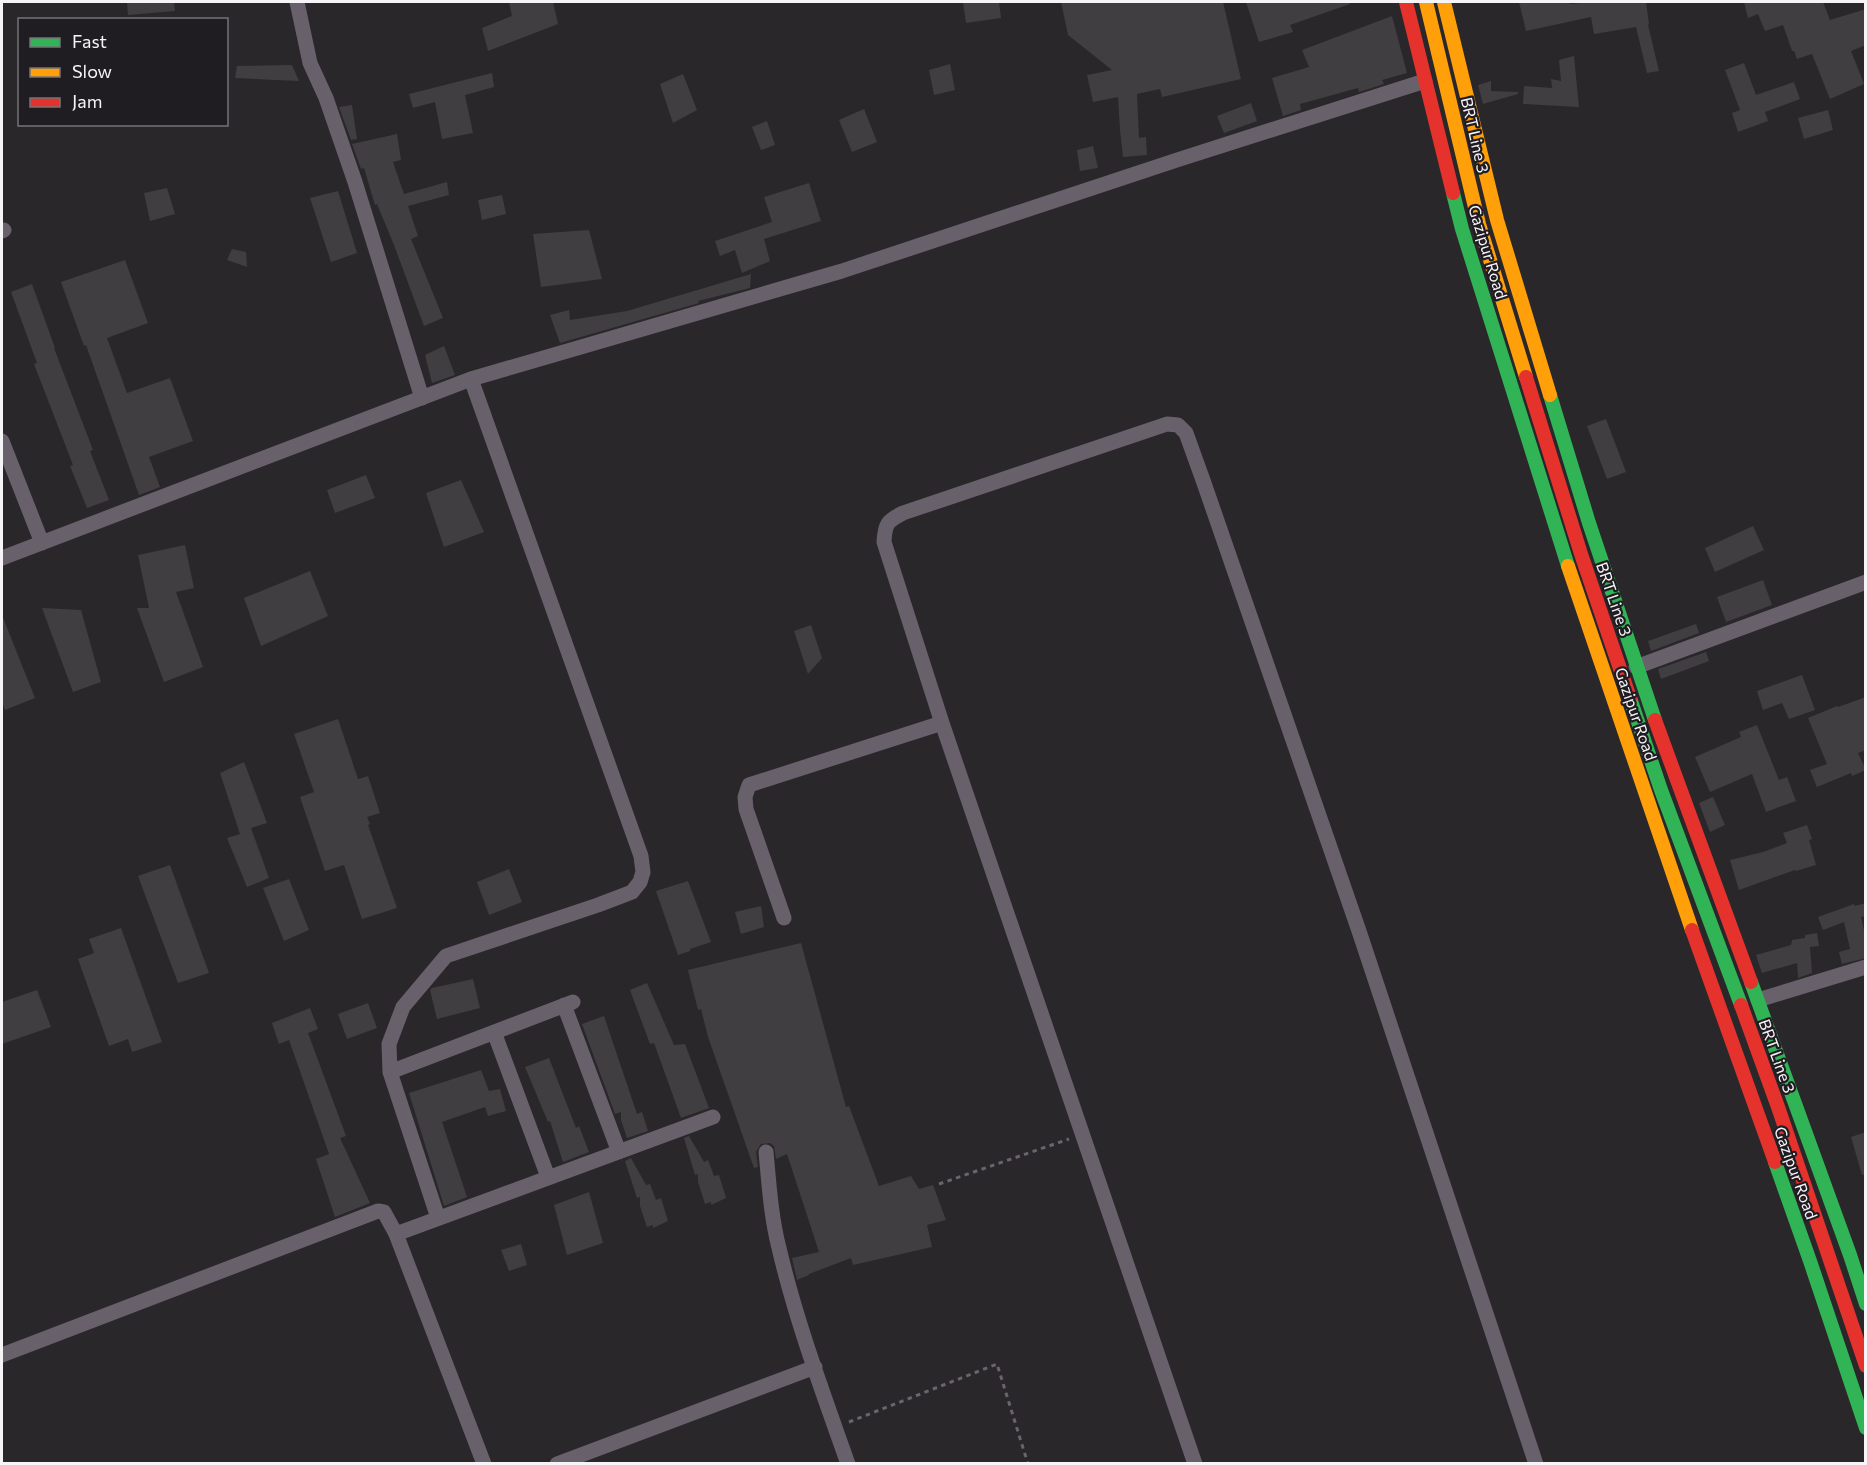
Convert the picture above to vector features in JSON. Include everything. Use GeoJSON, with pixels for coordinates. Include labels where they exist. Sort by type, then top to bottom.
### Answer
{"type":"FeatureCollection","features":[{"type":"Feature","properties":{"kind":"main road","name":"Gazipur Road"},"geometry":{"type":"LineString","coordinates":[[1406,2],[1462,229],[1566,561],[1699,951],[1810,1260],[1866,1428]]}},
{"type":"Feature","properties":{"kind":"main road","name":"BRT Line 3"},"geometry":{"type":"LineString","coordinates":[[1426,2],[1479,224],[1581,554],[1661,790],[1778,1107],[1866,1365]]}},
{"type":"Feature","properties":{"kind":"main road","name":"Gazipur Road"},"geometry":{"type":"LineString","coordinates":[[1444,2],[1497,220],[1589,523],[1636,667],[1866,1304]]}},
{"type":"Feature","properties":{"kind":"street"},"geometry":{"type":"LineString","coordinates":[[297,2],[310,63],[326,98],[355,182],[422,398]]}},
{"type":"Feature","properties":{"kind":"street"},"geometry":{"type":"LineString","coordinates":[[2,558],[471,379],[842,271],[1425,81]]}},
{"type":"Feature","properties":{"kind":"street"},"geometry":{"type":"LineString","coordinates":[[438,1218],[390,1072],[389,1044],[403,1007],[446,956],[632,892],[640,882],[643,872],[641,856],[471,379]]}},
{"type":"Feature","properties":{"kind":"street"},"geometry":{"type":"LineString","coordinates":[[1195,1464],[942,723],[884,542],[889,520],[903,513],[1167,424],[1178,425],[1186,433],[1204,483],[1359,931],[1536,1464]]}},
{"type":"Feature","properties":{"kind":"street"},"geometry":{"type":"LineString","coordinates":[[2,441],[42,543]]}},
{"type":"Feature","properties":{"kind":"street"},"geometry":{"type":"LineString","coordinates":[[1636,667],[1866,582]]}},
{"type":"Feature","properties":{"kind":"street"},"geometry":{"type":"LineString","coordinates":[[784,918],[746,809],[745,797],[749,785],[942,723]]}},
{"type":"Feature","properties":{"kind":"street"},"geometry":{"type":"LineString","coordinates":[[1758,1000],[1866,967]]}},
{"type":"Feature","properties":{"kind":"street"},"geometry":{"type":"LineString","coordinates":[[390,1072],[569,1003],[619,1152]]}},
{"type":"Feature","properties":{"kind":"street"},"geometry":{"type":"LineString","coordinates":[[494,1032],[548,1178]]}},
{"type":"Feature","properties":{"kind":"street"},"geometry":{"type":"LineString","coordinates":[[396,1234],[713,1118]]}},
{"type":"Feature","properties":{"kind":"street"},"geometry":{"type":"LineString","coordinates":[[766,1152],[778,1247],[815,1368],[848,1464]]}},
{"type":"Feature","properties":{"kind":"street"},"geometry":{"type":"LineString","coordinates":[[2,1354],[378,1211],[384,1212],[396,1234],[484,1464]]}},
{"type":"Feature","properties":{"kind":"street"},"geometry":{"type":"LineString","coordinates":[[557,1464],[815,1368]]}},
{"type":"Feature","properties":{"kind":"path"},"geometry":{"type":"LineString","coordinates":[[939,1184],[1082,1133]]}},
{"type":"Feature","properties":{"kind":"path"},"geometry":{"type":"LineString","coordinates":[[836,1427],[997,1364],[1028,1464]]}},
{"type":"Feature","properties":{"kind":"building"},"geometry":{"type":"Polygon","coordinates":[[[127,2],[174,2],[175,11],[128,15],[127,2]]]}},
{"type":"Feature","properties":{"kind":"building"},"geometry":{"type":"Polygon","coordinates":[[[509,2],[553,2],[558,24],[488,51],[482,28],[512,16],[509,2]]]}},
{"type":"Feature","properties":{"kind":"building"},"geometry":{"type":"Polygon","coordinates":[[[963,2],[999,2],[1001,18],[966,23],[963,2]]]}},
{"type":"Feature","properties":{"kind":"building"},"geometry":{"type":"Polygon","coordinates":[[[1061,2],[1223,2],[1241,79],[1162,97],[1160,89],[1137,94],[1139,138],[1146,137],[1147,155],[1123,157],[1118,97],[1093,102],[1087,75],[1112,70],[1068,35],[1061,2]]]}},
{"type":"Feature","properties":{"kind":"building"},"geometry":{"type":"Polygon","coordinates":[[[1246,2],[1349,2],[1350,4],[1290,25],[1293,32],[1259,42],[1246,2]]]}},
{"type":"Feature","properties":{"kind":"building"},"geometry":{"type":"Polygon","coordinates":[[[1519,2],[1569,2],[1570,4],[1646,2],[1648,25],[1659,71],[1647,73],[1636,27],[1594,34],[1591,17],[1526,31],[1519,2]]]}},
{"type":"Feature","properties":{"kind":"building"},"geometry":{"type":"Polygon","coordinates":[[[1744,2],[1823,2],[1830,20],[1866,9],[1866,45],[1851,51],[1864,84],[1830,99],[1812,54],[1797,59],[1783,25],[1765,31],[1758,14],[1748,18],[1744,2]]]}},
{"type":"Feature","properties":{"kind":"building"},"geometry":{"type":"Polygon","coordinates":[[[1392,16],[1407,73],[1382,80],[1384,84],[1359,92],[1358,88],[1300,104],[1301,110],[1283,116],[1272,78],[1309,67],[1302,50],[1392,16]]]}},
{"type":"Feature","properties":{"kind":"building"},"geometry":{"type":"Polygon","coordinates":[[[1574,56],[1579,107],[1523,104],[1524,86],[1552,88],[1551,79],[1561,81],[1559,60],[1574,56]]]}},
{"type":"Feature","properties":{"kind":"building"},"geometry":{"type":"Polygon","coordinates":[[[1744,63],[1756,95],[1794,82],[1800,99],[1765,112],[1768,121],[1738,132],[1732,113],[1740,110],[1725,70],[1744,63]]]}},
{"type":"Feature","properties":{"kind":"building"},"geometry":{"type":"Polygon","coordinates":[[[950,64],[955,90],[934,95],[929,70],[950,64]]]}},
{"type":"Feature","properties":{"kind":"building"},"geometry":{"type":"Polygon","coordinates":[[[292,65],[299,81],[235,78],[237,66],[292,65]]]}},
{"type":"Feature","properties":{"kind":"building"},"geometry":{"type":"Polygon","coordinates":[[[492,73],[494,87],[465,95],[473,133],[442,139],[435,102],[413,108],[409,94],[492,73]]]}},
{"type":"Feature","properties":{"kind":"building"},"geometry":{"type":"Polygon","coordinates":[[[683,74],[697,110],[673,123],[660,84],[683,74]]]}},
{"type":"Feature","properties":{"kind":"building"},"geometry":{"type":"Polygon","coordinates":[[[1491,81],[1491,91],[1518,92],[1518,94],[1483,104],[1478,85],[1491,81]]]}},
{"type":"Feature","properties":{"kind":"building"},"geometry":{"type":"Polygon","coordinates":[[[1251,103],[1257,121],[1224,133],[1217,116],[1251,103]]]}},
{"type":"Feature","properties":{"kind":"building"},"geometry":{"type":"Polygon","coordinates":[[[352,105],[357,139],[351,140],[339,107],[352,105]]]}},
{"type":"Feature","properties":{"kind":"building"},"geometry":{"type":"Polygon","coordinates":[[[864,109],[877,142],[852,152],[839,120],[864,109]]]}},
{"type":"Feature","properties":{"kind":"building"},"geometry":{"type":"Polygon","coordinates":[[[1828,110],[1833,130],[1804,139],[1798,118],[1828,110]]]}},
{"type":"Feature","properties":{"kind":"building"},"geometry":{"type":"Polygon","coordinates":[[[767,121],[775,145],[761,150],[752,127],[767,121]]]}},
{"type":"Feature","properties":{"kind":"building"},"geometry":{"type":"Polygon","coordinates":[[[397,134],[401,160],[393,162],[404,194],[447,182],[449,195],[408,206],[418,236],[411,239],[443,318],[424,326],[394,245],[377,204],[375,205],[364,168],[361,169],[352,144],[397,134]]]}},
{"type":"Feature","properties":{"kind":"building"},"geometry":{"type":"Polygon","coordinates":[[[1093,146],[1098,168],[1080,171],[1077,150],[1093,146]]]}},
{"type":"Feature","properties":{"kind":"building"},"geometry":{"type":"Polygon","coordinates":[[[809,183],[821,221],[764,239],[770,261],[742,273],[735,250],[720,256],[715,241],[772,222],[764,197],[809,183]]]}},
{"type":"Feature","properties":{"kind":"building"},"geometry":{"type":"Polygon","coordinates":[[[167,188],[175,214],[150,221],[144,193],[167,188]]]}},
{"type":"Feature","properties":{"kind":"building"},"geometry":{"type":"Polygon","coordinates":[[[338,191],[357,253],[331,262],[310,198],[338,191]]]}},
{"type":"Feature","properties":{"kind":"building"},"geometry":{"type":"Polygon","coordinates":[[[502,195],[506,214],[482,220],[478,200],[502,195]]]}},
{"type":"Feature","properties":{"kind":"building"},"geometry":{"type":"Polygon","coordinates":[[[589,230],[602,279],[541,287],[533,234],[589,230]]]}},
{"type":"Feature","properties":{"kind":"building"},"geometry":{"type":"Polygon","coordinates":[[[232,249],[246,252],[247,267],[227,260],[232,249]]]}},
{"type":"Feature","properties":{"kind":"building"},"geometry":{"type":"Polygon","coordinates":[[[125,260],[148,323],[107,338],[127,393],[170,378],[193,441],[149,457],[160,487],[139,495],[86,345],[84,346],[61,282],[125,260]]]}},
{"type":"Feature","properties":{"kind":"building"},"geometry":{"type":"Polygon","coordinates":[[[751,274],[750,288],[698,301],[699,303],[560,343],[550,315],[569,310],[570,320],[627,311],[751,274]]]}},
{"type":"Feature","properties":{"kind":"building"},"geometry":{"type":"Polygon","coordinates":[[[32,284],[109,500],[87,508],[34,364],[37,363],[11,292],[32,284]]]}},
{"type":"Feature","properties":{"kind":"building"},"geometry":{"type":"Polygon","coordinates":[[[444,346],[455,375],[432,383],[425,355],[444,346]]]}},
{"type":"Feature","properties":{"kind":"building"},"geometry":{"type":"Polygon","coordinates":[[[1606,419],[1626,472],[1607,479],[1587,426],[1606,419]]]}},
{"type":"Feature","properties":{"kind":"building"},"geometry":{"type":"Polygon","coordinates":[[[366,475],[375,498],[335,513],[327,490],[366,475]]]}},
{"type":"Feature","properties":{"kind":"building"},"geometry":{"type":"Polygon","coordinates":[[[461,480],[484,532],[444,547],[426,493],[461,480]]]}},
{"type":"Feature","properties":{"kind":"building"},"geometry":{"type":"Polygon","coordinates":[[[1753,526],[1764,550],[1715,572],[1705,548],[1753,526]]]}},
{"type":"Feature","properties":{"kind":"building"},"geometry":{"type":"Polygon","coordinates":[[[185,545],[194,588],[176,592],[203,667],[164,682],[137,608],[149,608],[138,555],[185,545]]]}},
{"type":"Feature","properties":{"kind":"building"},"geometry":{"type":"Polygon","coordinates":[[[310,571],[328,616],[261,646],[244,598],[310,571]]]}},
{"type":"Feature","properties":{"kind":"building"},"geometry":{"type":"Polygon","coordinates":[[[1763,580],[1772,605],[1726,622],[1717,597],[1763,580]]]}},
{"type":"Feature","properties":{"kind":"building"},"geometry":{"type":"Polygon","coordinates":[[[42,608],[81,610],[101,682],[73,692],[42,608]]]}},
{"type":"Feature","properties":{"kind":"building"},"geometry":{"type":"Polygon","coordinates":[[[2,615],[35,698],[5,710],[2,702],[2,615]]]}},
{"type":"Feature","properties":{"kind":"building"},"geometry":{"type":"Polygon","coordinates":[[[1696,624],[1699,633],[1651,651],[1648,641],[1696,624]]]}},
{"type":"Feature","properties":{"kind":"building"},"geometry":{"type":"Polygon","coordinates":[[[811,625],[822,658],[808,674],[794,631],[811,625]]]}},
{"type":"Feature","properties":{"kind":"building"},"geometry":{"type":"Polygon","coordinates":[[[1706,652],[1709,661],[1661,679],[1658,669],[1706,652]]]}},
{"type":"Feature","properties":{"kind":"building"},"geometry":{"type":"Polygon","coordinates":[[[1802,675],[1815,710],[1789,719],[1782,703],[1763,710],[1757,691],[1802,675]]]}},
{"type":"Feature","properties":{"kind":"building"},"geometry":{"type":"Polygon","coordinates":[[[1866,697],[1866,750],[1858,753],[1866,770],[1852,776],[1851,773],[1817,787],[1810,770],[1827,764],[1808,718],[1866,697]]]}},
{"type":"Feature","properties":{"kind":"building"},"geometry":{"type":"Polygon","coordinates":[[[338,719],[358,779],[368,776],[380,813],[367,817],[370,824],[368,825],[397,908],[362,919],[344,865],[325,871],[300,797],[314,792],[294,734],[338,719]]]}},
{"type":"Feature","properties":{"kind":"building"},"geometry":{"type":"Polygon","coordinates":[[[1757,725],[1779,780],[1787,777],[1796,801],[1766,812],[1752,774],[1710,792],[1695,757],[1741,737],[1739,732],[1757,725]]]}},
{"type":"Feature","properties":{"kind":"building"},"geometry":{"type":"Polygon","coordinates":[[[244,762],[267,823],[251,828],[269,878],[247,887],[227,838],[240,834],[220,773],[244,762]]]}},
{"type":"Feature","properties":{"kind":"building"},"geometry":{"type":"Polygon","coordinates":[[[1713,797],[1725,825],[1710,832],[1699,803],[1713,797]]]}},
{"type":"Feature","properties":{"kind":"building"},"geometry":{"type":"Polygon","coordinates":[[[1807,825],[1812,839],[1809,840],[1816,865],[1739,890],[1730,860],[1787,843],[1783,833],[1807,825]]]}},
{"type":"Feature","properties":{"kind":"building"},"geometry":{"type":"Polygon","coordinates":[[[170,865],[209,973],[178,983],[138,876],[170,865]]]}},
{"type":"Feature","properties":{"kind":"building"},"geometry":{"type":"Polygon","coordinates":[[[509,869],[522,902],[489,915],[477,882],[509,869]]]}},
{"type":"Feature","properties":{"kind":"building"},"geometry":{"type":"Polygon","coordinates":[[[289,879],[309,930],[284,941],[263,888],[289,879]]]}},
{"type":"Feature","properties":{"kind":"building"},"geometry":{"type":"Polygon","coordinates":[[[688,881],[711,942],[678,955],[656,891],[688,881]]]}},
{"type":"Feature","properties":{"kind":"building"},"geometry":{"type":"Polygon","coordinates":[[[1866,903],[1866,916],[1861,917],[1866,939],[1866,958],[1842,964],[1839,952],[1850,949],[1844,922],[1823,930],[1818,917],[1854,904],[1855,906],[1866,903]]]}},
{"type":"Feature","properties":{"kind":"building"},"geometry":{"type":"Polygon","coordinates":[[[761,906],[764,927],[741,934],[735,912],[761,906]]]}},
{"type":"Feature","properties":{"kind":"building"},"geometry":{"type":"Polygon","coordinates":[[[121,928],[162,1042],[132,1052],[128,1039],[109,1046],[78,959],[94,953],[89,939],[121,928]]]}},
{"type":"Feature","properties":{"kind":"building"},"geometry":{"type":"Polygon","coordinates":[[[1817,933],[1819,946],[1810,947],[1812,973],[1798,978],[1797,963],[1762,973],[1756,955],[1791,945],[1792,940],[1817,933]]]}},
{"type":"Feature","properties":{"kind":"building"},"geometry":{"type":"Polygon","coordinates":[[[801,943],[846,1107],[849,1106],[879,1186],[911,1176],[919,1189],[933,1185],[946,1220],[927,1225],[932,1247],[853,1265],[851,1258],[797,1280],[792,1258],[819,1252],[787,1154],[776,1159],[774,1146],[770,1143],[761,1144],[756,1152],[758,1167],[754,1168],[708,1037],[701,1009],[698,1010],[688,970],[801,943]]]}},
{"type":"Feature","properties":{"kind":"building"},"geometry":{"type":"Polygon","coordinates":[[[473,979],[480,1008],[437,1019],[430,990],[473,979]]]}},
{"type":"Feature","properties":{"kind":"building"},"geometry":{"type":"Polygon","coordinates":[[[647,983],[674,1045],[685,1044],[709,1108],[681,1118],[654,1043],[650,1044],[630,990],[647,983]]]}},
{"type":"Feature","properties":{"kind":"building"},"geometry":{"type":"Polygon","coordinates":[[[37,990],[51,1027],[2,1044],[2,1002],[37,990]]]}},
{"type":"Feature","properties":{"kind":"building"},"geometry":{"type":"Polygon","coordinates":[[[368,1003],[377,1028],[347,1039],[338,1014],[368,1003]]]}},
{"type":"Feature","properties":{"kind":"building"},"geometry":{"type":"Polygon","coordinates":[[[310,1008],[318,1029],[308,1033],[346,1136],[340,1138],[370,1203],[335,1217],[316,1159],[329,1154],[289,1040],[279,1044],[272,1023],[310,1008]]]}},
{"type":"Feature","properties":{"kind":"building"},"geometry":{"type":"Polygon","coordinates":[[[604,1016],[637,1114],[642,1112],[648,1131],[627,1138],[621,1112],[615,1114],[582,1024],[604,1016]]]}},
{"type":"Feature","properties":{"kind":"building"},"geometry":{"type":"Polygon","coordinates":[[[549,1058],[576,1128],[579,1126],[589,1152],[563,1162],[550,1121],[548,1122],[525,1067],[549,1058]]]}},
{"type":"Feature","properties":{"kind":"building"},"geometry":{"type":"Polygon","coordinates":[[[481,1070],[489,1091],[500,1089],[506,1111],[488,1116],[485,1107],[442,1122],[467,1197],[444,1206],[409,1093],[481,1070]]]}},
{"type":"Feature","properties":{"kind":"building"},"geometry":{"type":"Polygon","coordinates":[[[1866,1132],[1866,1174],[1862,1175],[1851,1137],[1866,1132]]]}},
{"type":"Feature","properties":{"kind":"building"},"geometry":{"type":"Polygon","coordinates":[[[689,1136],[704,1162],[708,1160],[714,1176],[719,1175],[726,1198],[711,1205],[711,1202],[705,1204],[698,1182],[698,1174],[695,1175],[684,1138],[689,1136]]]}},
{"type":"Feature","properties":{"kind":"building"},"geometry":{"type":"Polygon","coordinates":[[[631,1158],[646,1185],[650,1184],[656,1200],[661,1198],[668,1221],[653,1228],[653,1225],[647,1227],[640,1206],[640,1197],[637,1198],[625,1161],[631,1158]]]}},
{"type":"Feature","properties":{"kind":"building"},"geometry":{"type":"Polygon","coordinates":[[[589,1192],[603,1243],[567,1255],[554,1205],[589,1192]]]}},
{"type":"Feature","properties":{"kind":"building"},"geometry":{"type":"Polygon","coordinates":[[[521,1244],[527,1265],[509,1271],[501,1250],[521,1244]]]}},
{"type":"Feature","properties":{"kind":"traffic: fast"},"geometry":{"type":"LineString","coordinates":[[1453,193],[1462,229],[1568,566]]}},
{"type":"Feature","properties":{"kind":"traffic: fast"},"geometry":{"type":"LineString","coordinates":[[1550,395],[1589,523],[1655,720]]}},
{"type":"Feature","properties":{"kind":"traffic: fast"},"geometry":{"type":"LineString","coordinates":[[1630,698],[1661,790],[1741,1005]]}},
{"type":"Feature","properties":{"kind":"traffic: fast"},"geometry":{"type":"LineString","coordinates":[[1751,982],[1866,1304]]}},
{"type":"Feature","properties":{"kind":"traffic: fast"},"geometry":{"type":"LineString","coordinates":[[1775,1162],[1866,1428]]}},
{"type":"Feature","properties":{"kind":"traffic: slow"},"geometry":{"type":"LineString","coordinates":[[1426,2],[1479,224],[1526,377]]}},
{"type":"Feature","properties":{"kind":"traffic: slow"},"geometry":{"type":"LineString","coordinates":[[1444,2],[1497,220],[1550,395]]}},
{"type":"Feature","properties":{"kind":"traffic: slow"},"geometry":{"type":"LineString","coordinates":[[1568,566],[1692,930]]}},
{"type":"Feature","properties":{"kind":"traffic: jam"},"geometry":{"type":"LineString","coordinates":[[1406,2],[1453,193]]}},
{"type":"Feature","properties":{"kind":"traffic: jam"},"geometry":{"type":"LineString","coordinates":[[1526,377],[1581,554],[1630,698]]}},
{"type":"Feature","properties":{"kind":"traffic: jam"},"geometry":{"type":"LineString","coordinates":[[1655,720],[1751,982]]}},
{"type":"Feature","properties":{"kind":"traffic: jam"},"geometry":{"type":"LineString","coordinates":[[1692,930],[1775,1162]]}},
{"type":"Feature","properties":{"kind":"traffic: jam"},"geometry":{"type":"LineString","coordinates":[[1741,1005],[1866,1366]]}}]}
